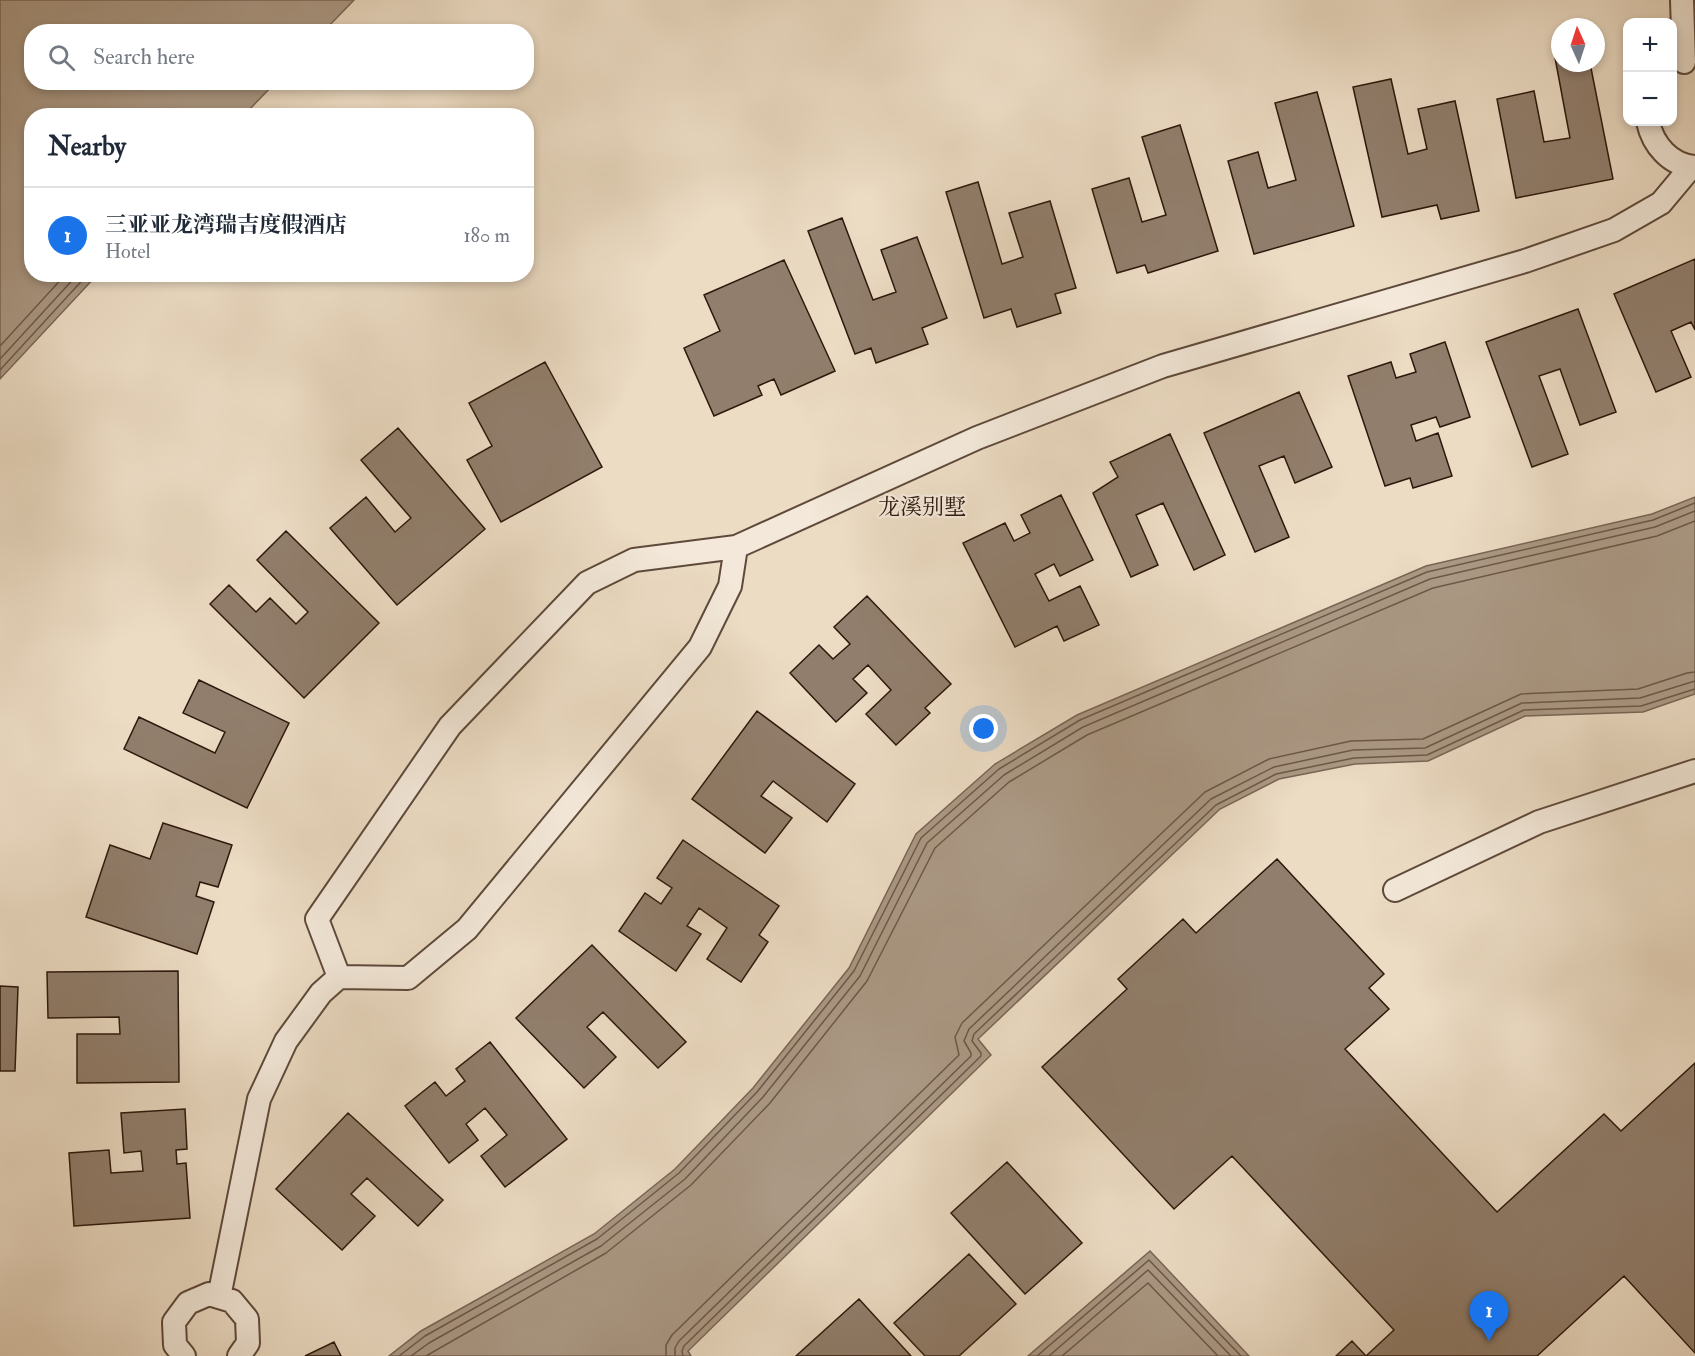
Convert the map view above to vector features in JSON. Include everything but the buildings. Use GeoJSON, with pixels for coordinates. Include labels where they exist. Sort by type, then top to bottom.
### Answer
{"type":"FeatureCollection","features":[{"type":"Feature","properties":{"kind":"street"},"geometry":{"type":"LineString","coordinates":[[1682,0],[1684,64]]}},
{"type":"Feature","properties":{"kind":"street"},"geometry":{"type":"LineString","coordinates":[[339,977],[317,919],[450,726],[587,583],[634,560],[736,547],[977,438],[1163,366],[1525,261],[1614,230],[1661,203],[1693,167],[1674,161],[1660,150],[1649,126]]}},
{"type":"Feature","properties":{"kind":"street"},"geometry":{"type":"LineString","coordinates":[[219,1297],[259,1099],[286,1041],[321,993],[339,977],[408,978],[467,929],[700,647],[730,586],[736,547]]}},
{"type":"Feature","properties":{"kind":"street"},"geometry":{"type":"LineString","coordinates":[[1395,890],[1539,822],[1695,771]]}},
{"type":"Feature","properties":{"kind":"street"},"geometry":{"type":"LineString","coordinates":[[184,1356],[176,1345],[174,1322],[188,1303],[209,1294],[232,1301],[247,1320],[248,1342],[239,1356]]}},
{"type":"Feature","properties":{"kind":"water"},"geometry":{"type":"Polygon","coordinates":[[[0,0],[354,0],[331,24],[24,24],[24,90],[268,90],[251,108],[24,108],[24,282],[90,282],[0,379],[0,0]]]}},
{"type":"Feature","properties":{"kind":"water"},"geometry":{"type":"Polygon","coordinates":[[[1695,497],[1695,694],[1643,712],[1525,716],[1428,761],[1355,764],[1279,779],[1220,809],[978,1039],[991,1055],[688,1351],[691,1356],[389,1356],[421,1331],[594,1234],[675,1169],[753,1088],[849,968],[916,834],[995,764],[1077,715],[1426,566],[1652,514],[1695,497]]]}},
{"type":"Feature","properties":{"kind":"water"},"geometry":{"type":"Polygon","coordinates":[[[1150,1251],[1249,1356],[1028,1356],[1150,1251]]]}},
{"type":"Feature","properties":{"kind":"place","name":"三亚亚龙湾瑞吉度假酒店"},"geometry":{"type":"Point","coordinates":[1489,1341]}},
{"type":"Feature","properties":{"kind":"district","name":"龙溪别墅"},"geometry":{"type":"Point","coordinates":[922,506]}}]}
